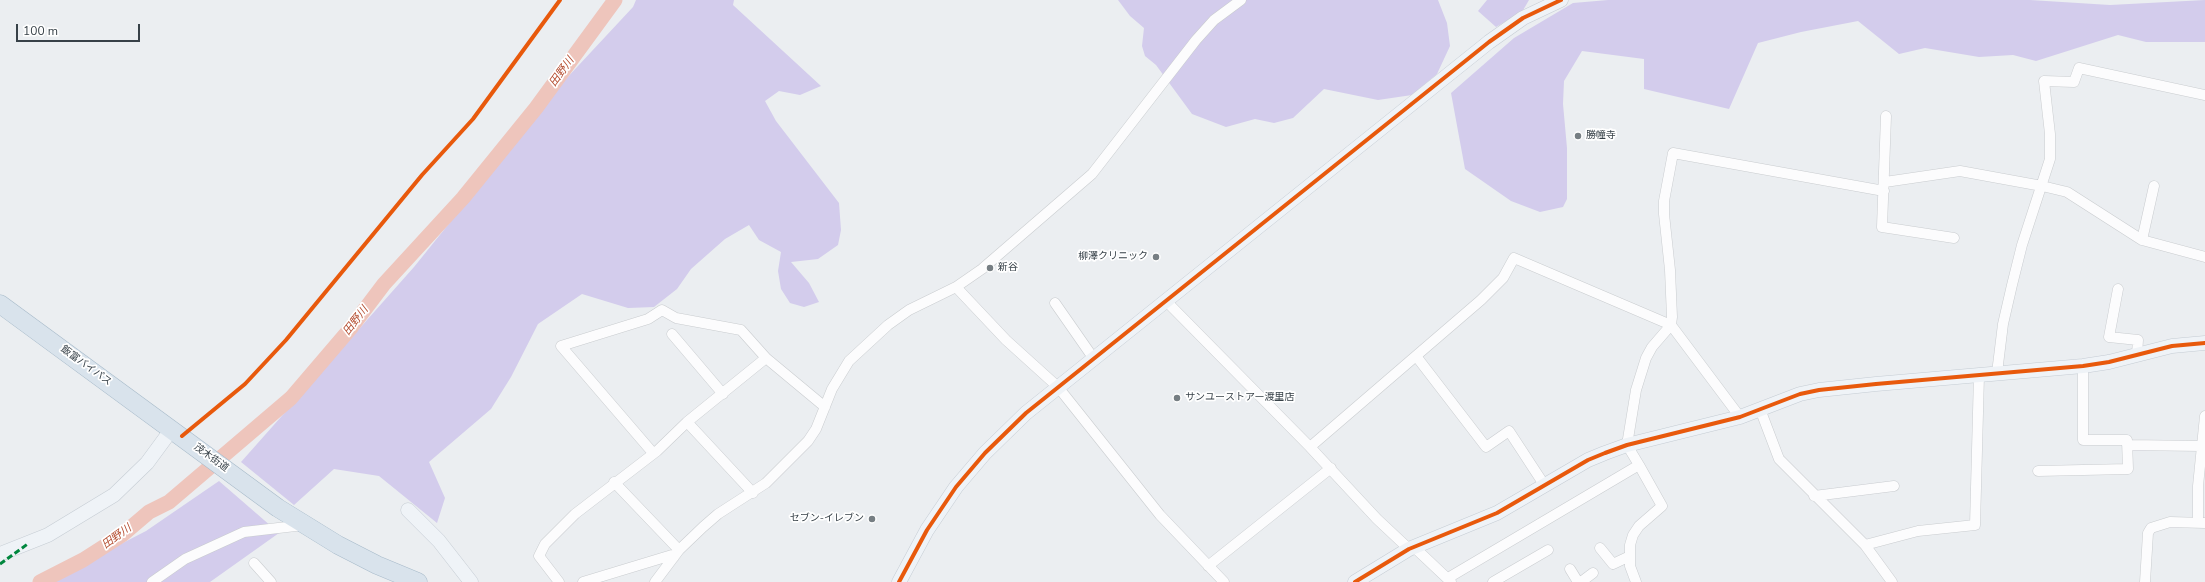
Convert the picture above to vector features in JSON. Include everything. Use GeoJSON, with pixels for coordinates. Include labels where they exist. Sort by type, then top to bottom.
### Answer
{"type":"FeatureCollection","features":[{"type":"Feature","properties":{"kind":"highway","name":"飯富バイパス"},"geometry":{"type":"LineString","coordinates":[[0,304],[172,429]]}},
{"type":"Feature","properties":{"kind":"highway","name":"茂木街道"},"geometry":{"type":"LineString","coordinates":[[172,429],[248,485],[306,525],[377,565],[418,582]]}},
{"type":"Feature","properties":{"kind":"street"},"geometry":{"type":"LineString","coordinates":[[654,582],[677,553],[718,514],[753,493],[766,483],[808,441],[816,429],[840,372],[866,344],[909,310],[956,287],[982,269],[1092,174],[1196,40],[1214,20],[1241,0]]}},
{"type":"Feature","properties":{"kind":"street"},"geometry":{"type":"LineString","coordinates":[[899,582],[927,530],[969,471],[1003,434],[1058,387],[1489,42],[1522,18],[1561,0]]}},
{"type":"Feature","properties":{"kind":"street"},"geometry":{"type":"LineString","coordinates":[[1997,373],[2003,324],[2012,285],[2022,245],[2050,159],[2050,134],[2044,81],[2074,82],[2079,68],[2205,95]]}},
{"type":"Feature","properties":{"kind":"street"},"geometry":{"type":"LineString","coordinates":[[1886,116],[1885,186],[1882,227],[1954,238]]}},
{"type":"Feature","properties":{"kind":"street"},"geometry":{"type":"LineString","coordinates":[[1636,582],[1630,566],[1633,535],[1639,526],[1662,506],[1627,445],[1636,390],[1646,358],[1652,347],[1671,325],[1670,270],[1664,201],[1673,153],[1885,186],[1960,171],[2042,186],[2067,192],[2142,240],[2205,257]]}},
{"type":"Feature","properties":{"kind":"street"},"geometry":{"type":"LineString","coordinates":[[2142,240],[2154,186]]}},
{"type":"Feature","properties":{"kind":"street"},"geometry":{"type":"LineString","coordinates":[[1310,446],[1416,356],[1503,278],[1514,258],[1671,325],[1740,417]]}},
{"type":"Feature","properties":{"kind":"street"},"geometry":{"type":"LineString","coordinates":[[956,287],[1006,340],[1058,387],[1160,515],[1224,582]]}},
{"type":"Feature","properties":{"kind":"street"},"geometry":{"type":"LineString","coordinates":[[2118,289],[2109,336],[2138,340],[2137,354]]}},
{"type":"Feature","properties":{"kind":"street"},"geometry":{"type":"LineString","coordinates":[[1166,301],[1310,446],[1377,519],[1450,580],[1639,465]]}},
{"type":"Feature","properties":{"kind":"street"},"geometry":{"type":"LineString","coordinates":[[1056,303],[1094,359]]}},
{"type":"Feature","properties":{"kind":"street"},"geometry":{"type":"LineString","coordinates":[[653,453],[561,346],[648,320],[662,310],[676,318],[742,330],[766,358],[825,407]]}},
{"type":"Feature","properties":{"kind":"street"},"geometry":{"type":"LineString","coordinates":[[672,334],[722,394]]}},
{"type":"Feature","properties":{"kind":"street"},"geometry":{"type":"LineString","coordinates":[[1355,582],[1411,548],[1497,513],[1546,486],[1588,460],[1627,445],[1740,417],[1783,400],[1819,390],[2083,366],[2110,362],[2172,346],[2205,343]]}},
{"type":"Feature","properties":{"kind":"street"},"geometry":{"type":"LineString","coordinates":[[1416,356],[1486,447],[1509,432],[1546,486]]}},
{"type":"Feature","properties":{"kind":"street"},"geometry":{"type":"LineString","coordinates":[[559,582],[539,556],[545,544],[575,514],[653,453],[687,422],[766,358]]}},
{"type":"Feature","properties":{"kind":"street"},"geometry":{"type":"LineString","coordinates":[[2038,471],[2128,469],[2127,440],[2083,440],[2083,366]]}},
{"type":"Feature","properties":{"kind":"street"},"geometry":{"type":"LineString","coordinates":[[1865,545],[1918,531],[1975,524],[1979,375]]}},
{"type":"Feature","properties":{"kind":"street"},"geometry":{"type":"LineString","coordinates":[[1760,409],[1779,459],[1814,496],[1865,545],[1892,582]]}},
{"type":"Feature","properties":{"kind":"street"},"geometry":{"type":"LineString","coordinates":[[2145,582],[2148,533],[2151,528],[2170,522],[2201,522],[2198,486],[2205,416]]}},
{"type":"Feature","properties":{"kind":"street"},"geometry":{"type":"LineString","coordinates":[[687,422],[753,493]]}},
{"type":"Feature","properties":{"kind":"street"},"geometry":{"type":"LineString","coordinates":[[0,554],[48,535],[114,494],[147,463],[172,429]]}},
{"type":"Feature","properties":{"kind":"street"},"geometry":{"type":"LineString","coordinates":[[2127,446],[2202,446]]}},
{"type":"Feature","properties":{"kind":"street"},"geometry":{"type":"LineString","coordinates":[[1208,566],[1331,468]]}},
{"type":"Feature","properties":{"kind":"street"},"geometry":{"type":"LineString","coordinates":[[614,482],[677,553]]}},
{"type":"Feature","properties":{"kind":"street"},"geometry":{"type":"LineString","coordinates":[[1814,496],[1894,486]]}},
{"type":"Feature","properties":{"kind":"street"},"geometry":{"type":"LineString","coordinates":[[408,510],[439,541],[471,582]]}},
{"type":"Feature","properties":{"kind":"street"},"geometry":{"type":"LineString","coordinates":[[152,582],[185,559],[244,532],[306,525]]}},
{"type":"Feature","properties":{"kind":"street"},"geometry":{"type":"LineString","coordinates":[[1600,548],[1613,564],[1630,556]]}},
{"type":"Feature","properties":{"kind":"street"},"geometry":{"type":"LineString","coordinates":[[1493,582],[1548,550]]}},
{"type":"Feature","properties":{"kind":"street"},"geometry":{"type":"LineString","coordinates":[[583,582],[677,553]]}},
{"type":"Feature","properties":{"kind":"street"},"geometry":{"type":"LineString","coordinates":[[254,563],[272,582]]}},
{"type":"Feature","properties":{"kind":"street"},"geometry":{"type":"LineString","coordinates":[[1570,569],[1580,582],[1593,573]]}},
{"type":"Feature","properties":{"kind":"shaded area"},"geometry":{"type":"Polygon","coordinates":[[[636,0],[734,0],[733,5],[821,86],[800,95],[779,91],[765,101],[776,121],[839,203],[841,230],[838,245],[818,259],[791,262],[809,283],[819,302],[804,307],[790,303],[781,289],[778,271],[781,252],[759,240],[749,225],[725,239],[691,269],[677,289],[654,307],[628,308],[582,294],[538,324],[511,377],[491,409],[429,462],[445,498],[437,523],[379,476],[334,469],[294,505],[241,462],[414,267],[564,81],[633,7],[636,0]]]}},
{"type":"Feature","properties":{"kind":"shaded area"},"geometry":{"type":"Polygon","coordinates":[[[1118,0],[1438,0],[1447,23],[1450,46],[1437,74],[1412,95],[1378,100],[1324,89],[1293,118],[1274,123],[1255,119],[1226,127],[1192,114],[1156,65],[1145,56],[1142,46],[1144,28],[1130,16],[1118,0]]]}},
{"type":"Feature","properties":{"kind":"shaded area"},"geometry":{"type":"Polygon","coordinates":[[[1487,0],[1529,0],[1522,12],[1496,27],[1478,11],[1487,0]]]}},
{"type":"Feature","properties":{"kind":"shaded area"},"geometry":{"type":"Polygon","coordinates":[[[1608,0],[2030,0],[2110,5],[2205,0],[2205,42],[2146,42],[2118,35],[2036,61],[2013,55],[1979,57],[1925,48],[1899,54],[1858,21],[1801,32],[1758,43],[1729,109],[1644,89],[1644,59],[1582,51],[1564,81],[1563,104],[1567,148],[1567,199],[1563,207],[1540,212],[1511,201],[1465,169],[1451,93],[1514,38],[1573,3],[1608,0]]]}},
{"type":"Feature","properties":{"kind":"shaded area"},"geometry":{"type":"Polygon","coordinates":[[[219,481],[279,533],[210,582],[47,582],[146,531],[219,481]]]}},
{"type":"Feature","properties":{"kind":"waterway","name":"田野川"},"geometry":{"type":"LineString","coordinates":[[40,582],[83,560],[122,535],[149,512],[169,502],[291,398],[350,329],[384,284],[463,198],[536,108],[615,0]]}},
{"type":"Feature","properties":{"kind":"marked path"},"geometry":{"type":"LineString","coordinates":[[0,564],[29,543]]}},
{"type":"Feature","properties":{"kind":"cycle path"},"geometry":{"type":"LineString","coordinates":[[182,436],[245,384],[286,340],[422,175],[473,119],[560,0]]}},
{"type":"Feature","properties":{"kind":"cycle path"},"geometry":{"type":"LineString","coordinates":[[899,582],[927,530],[956,487],[985,453],[1026,413],[1489,42],[1523,18],[1561,0]]}},
{"type":"Feature","properties":{"kind":"cycle path"},"geometry":{"type":"LineString","coordinates":[[1355,582],[1409,549],[1497,513],[1588,460],[1627,445],[1740,417],[1800,394],[1819,390],[1876,384],[2083,366],[2109,362],[2172,346],[2205,343]]}},
{"type":"Feature","properties":{"kind":"place","name":"勝幢寺"},"geometry":{"type":"Point","coordinates":[1578,136]}},
{"type":"Feature","properties":{"kind":"place","name":"柳澤クリニック"},"geometry":{"type":"Point","coordinates":[1156,257]}},
{"type":"Feature","properties":{"kind":"place","name":"新谷"},"geometry":{"type":"Point","coordinates":[990,268]}},
{"type":"Feature","properties":{"kind":"place","name":"サンユーストアー渡里店"},"geometry":{"type":"Point","coordinates":[1177,398]}},
{"type":"Feature","properties":{"kind":"place","name":"セブン-イレブン"},"geometry":{"type":"Point","coordinates":[872,519]}}]}
